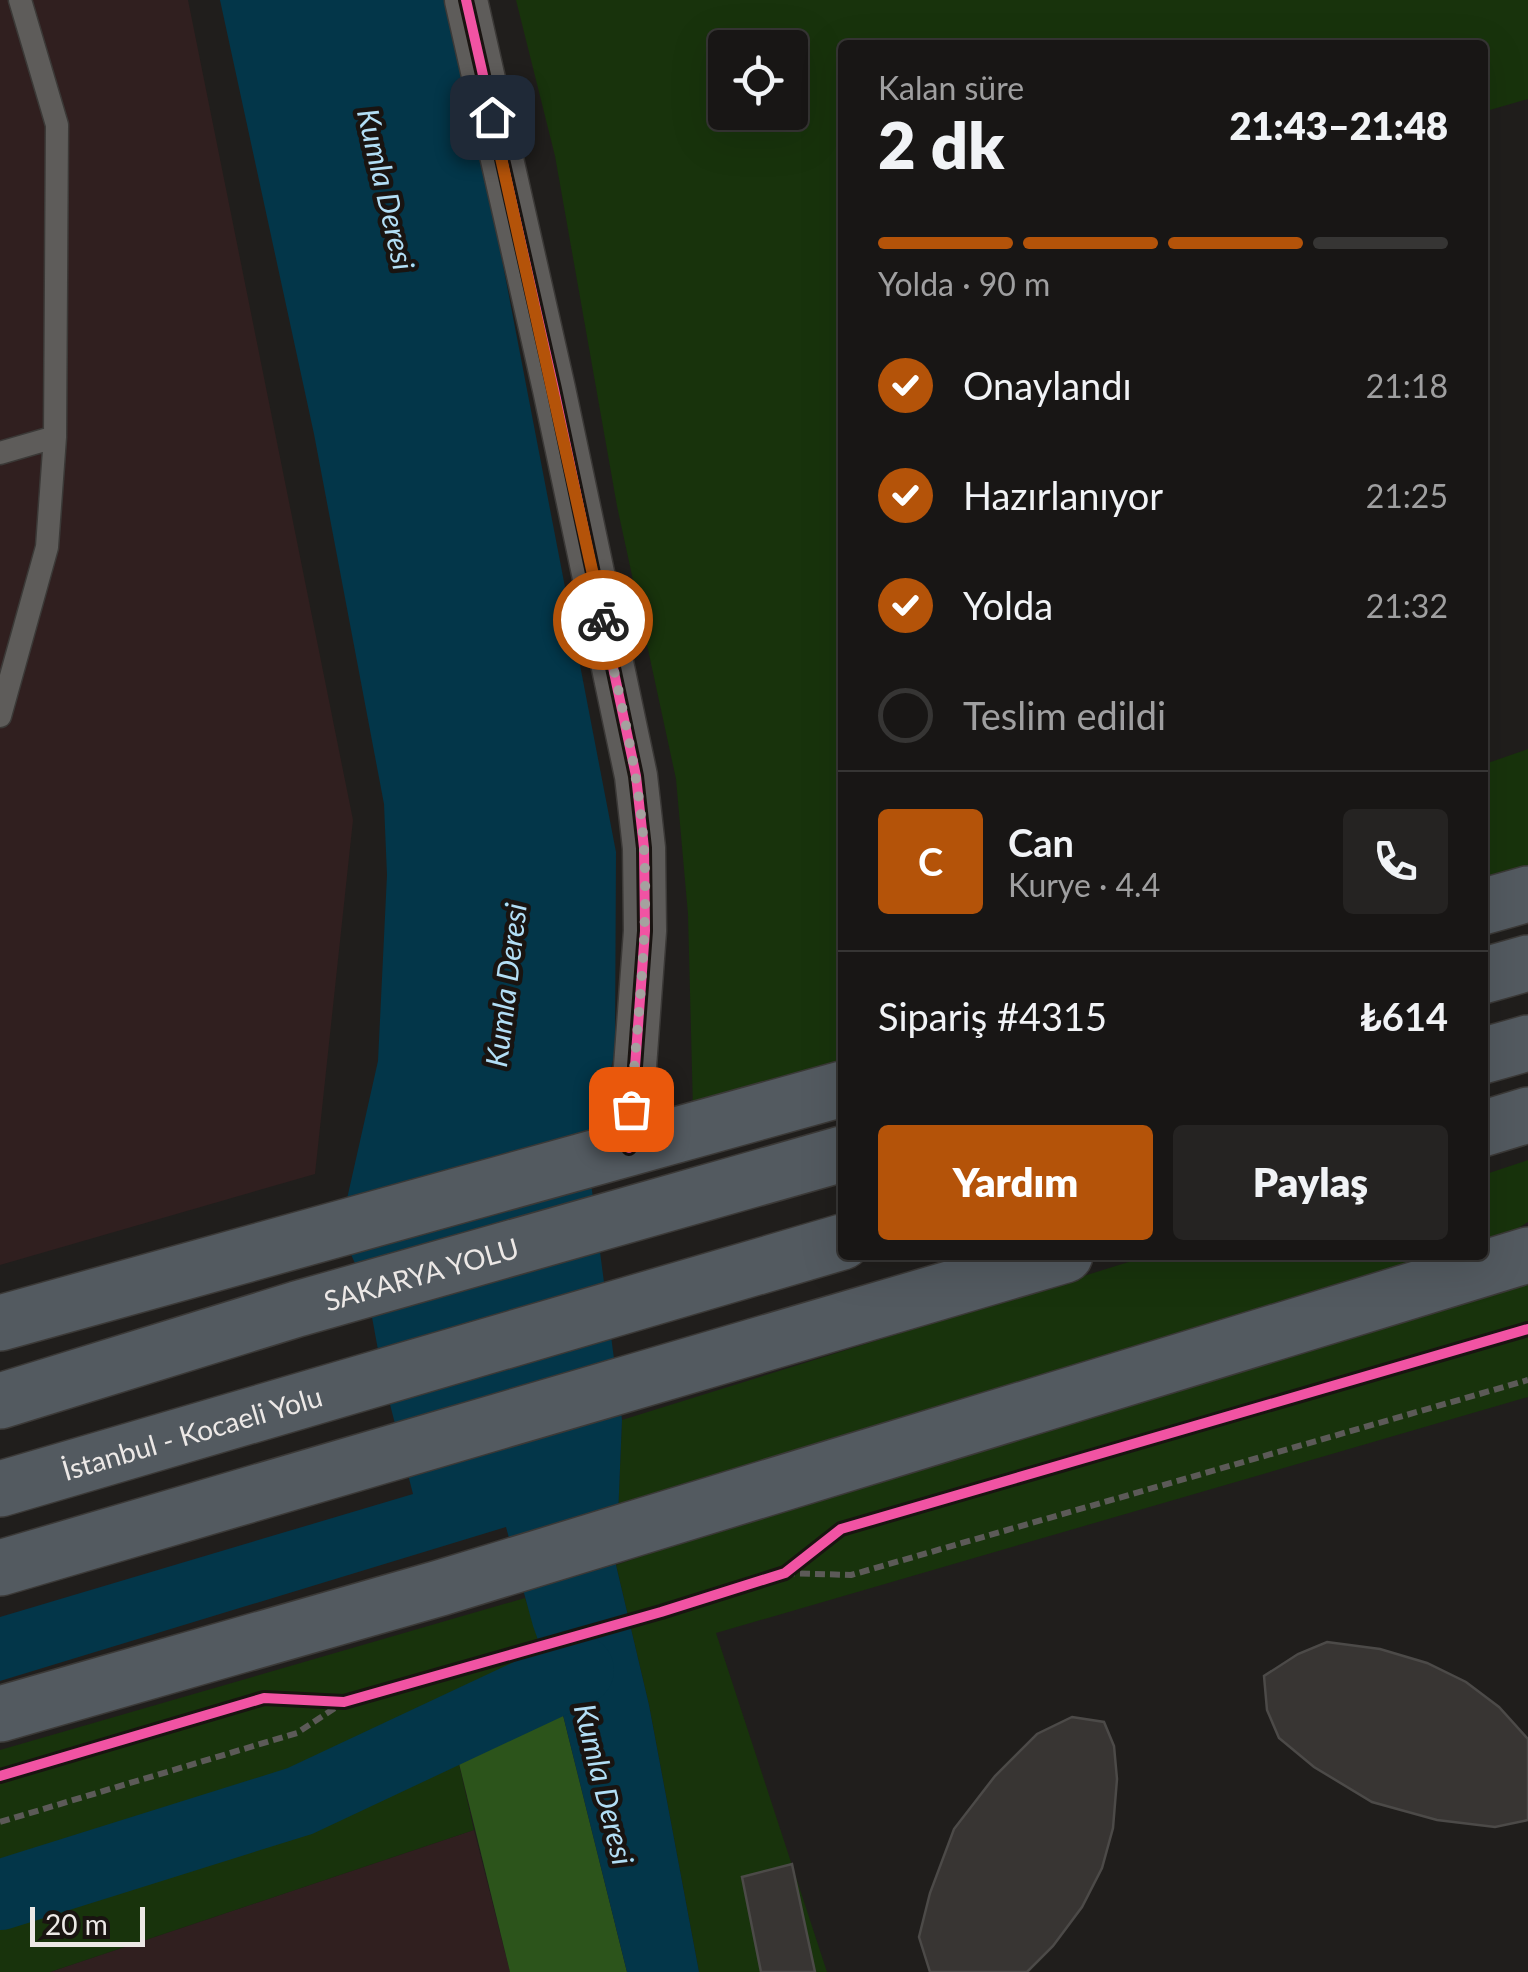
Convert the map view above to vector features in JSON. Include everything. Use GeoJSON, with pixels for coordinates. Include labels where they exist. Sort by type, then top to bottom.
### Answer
{"type":"FeatureCollection","features":[{"type":"Feature","properties":{"kind":"highway"},"geometry":{"type":"LineString","coordinates":[[1488,905],[1528,894]]}},
{"type":"Feature","properties":{"kind":"highway"},"geometry":{"type":"LineString","coordinates":[[1488,974],[1528,963]]}},
{"type":"Feature","properties":{"kind":"highway"},"geometry":{"type":"LineString","coordinates":[[1488,1054],[1528,1043]]}},
{"type":"Feature","properties":{"kind":"highway"},"geometry":{"type":"LineString","coordinates":[[0,1323],[838,1090]]}},
{"type":"Feature","properties":{"kind":"highway"},"geometry":{"type":"LineString","coordinates":[[1488,1127],[1528,1115]]}},
{"type":"Feature","properties":{"kind":"highway"},"geometry":{"type":"LineString","coordinates":[[1488,1148],[1528,1138]]}},
{"type":"Feature","properties":{"kind":"highway","name":"SAKARYA YOLU"},"geometry":{"type":"LineString","coordinates":[[0,1401],[298,1309],[838,1155]]}},
{"type":"Feature","properties":{"kind":"highway","name":"İstanbul - Kocaeli Yolu"},"geometry":{"type":"LineString","coordinates":[[0,1489],[838,1243]]}},
{"type":"Feature","properties":{"kind":"highway"},"geometry":{"type":"LineString","coordinates":[[0,1714],[440,1588],[1528,1256]]}},
{"type":"Feature","properties":{"kind":"highway"},"geometry":{"type":"LineString","coordinates":[[0,1568],[1048,1260]]}},
{"type":"Feature","properties":{"kind":"highway"},"geometry":{"type":"LineString","coordinates":[[0,1364],[298,1309]]}},
{"type":"Feature","properties":{"kind":"highway"},"geometry":{"type":"LineString","coordinates":[[0,1528],[260,1413]]}},
{"type":"Feature","properties":{"kind":"street"},"geometry":{"type":"LineString","coordinates":[[466,0],[550,369],[636,776],[644,848],[645,931],[608,1154]]}},
{"type":"Feature","properties":{"kind":"lane"},"geometry":{"type":"LineString","coordinates":[[0,716],[47,548],[54,438],[57,125],[20,0]]}},
{"type":"Feature","properties":{"kind":"lane"},"geometry":{"type":"LineString","coordinates":[[0,454],[54,438]]}},
{"type":"Feature","properties":{"kind":"path"},"geometry":{"type":"LineString","coordinates":[[768,1578],[785,1573],[851,1575],[1528,1380]]}},
{"type":"Feature","properties":{"kind":"path"},"geometry":{"type":"LineString","coordinates":[[785,1573],[799,1562]]}},
{"type":"Feature","properties":{"kind":"path"},"geometry":{"type":"LineString","coordinates":[[0,1822],[296,1734],[344,1702],[362,1697]]}},
{"type":"Feature","properties":{"kind":"path"},"geometry":{"type":"LineString","coordinates":[[328,1701],[344,1702]]}},
{"type":"Feature","properties":{"kind":"shaded area"},"geometry":{"type":"Polygon","coordinates":[[[0,0],[188,0],[353,820],[315,1174],[0,1265],[0,0]]]}},
{"type":"Feature","properties":{"kind":"shaded area"},"geometry":{"type":"Polygon","coordinates":[[[474,1830],[510,1972],[50,1972],[474,1830]]]}},
{"type":"Feature","properties":{"kind":"green space"},"geometry":{"type":"Polygon","coordinates":[[[516,0],[1528,0],[1528,99],[1488,111],[1488,40],[838,40],[838,1065],[693,1109],[688,914],[676,779],[617,506],[555,156],[516,0]]]}},
{"type":"Feature","properties":{"kind":"green space"},"geometry":{"type":"Polygon","coordinates":[[[1528,749],[1528,866],[1488,877],[1488,763],[1528,749]]]}},
{"type":"Feature","properties":{"kind":"green space"},"geometry":{"type":"Polygon","coordinates":[[[1528,1160],[1528,1222],[1488,1238],[1488,1173],[1528,1160]]]}},
{"type":"Feature","properties":{"kind":"green space"},"geometry":{"type":"Polygon","coordinates":[[[1135,1260],[1418,1260],[618,1514],[622,1420],[1135,1260]]]}},
{"type":"Feature","properties":{"kind":"green space"},"geometry":{"type":"Polygon","coordinates":[[[1528,1283],[1528,1397],[716,1633],[827,1972],[699,1972],[649,1705],[616,1565],[1528,1283]]]}},
{"type":"Feature","properties":{"kind":"green space"},"geometry":{"type":"Polygon","coordinates":[[[525,1598],[559,1699],[504,1713],[455,1747],[474,1830],[50,1972],[0,1972],[0,1750],[525,1598]]]}},
{"type":"Feature","properties":{"kind":"green space"},"geometry":{"type":"Polygon","coordinates":[[[559,1699],[627,1972],[510,1972],[455,1747],[504,1713],[559,1699]]]}},
{"type":"Feature","properties":{"kind":"water","name":"Kumla Deresi"},"geometry":{"type":"Polygon","coordinates":[[[220,0],[452,0],[616,852],[615,1052],[588,1160],[622,1420],[616,1565],[649,1705],[699,1972],[627,1972],[559,1699],[533,1626],[506,1527],[0,1681],[0,1617],[413,1494],[383,1377],[367,1290],[340,1230],[378,1061],[387,875],[384,804],[314,434],[220,0]]]}},
{"type":"Feature","properties":{"kind":"building"},"geometry":{"type":"Polygon","coordinates":[[[1327,1642],[1380,1649],[1427,1663],[1466,1682],[1499,1707],[1528,1739],[1528,1820],[1495,1827],[1437,1820],[1372,1802],[1314,1767],[1279,1738],[1267,1710],[1264,1676],[1298,1654],[1327,1642]]]}},
{"type":"Feature","properties":{"kind":"building"},"geometry":{"type":"Polygon","coordinates":[[[1072,1717],[1104,1722],[1114,1746],[1117,1779],[1113,1828],[1102,1868],[1082,1907],[1053,1946],[1027,1972],[930,1972],[919,1937],[930,1893],[954,1829],[995,1776],[1037,1734],[1072,1717]]]}},
{"type":"Feature","properties":{"kind":"building"},"geometry":{"type":"Polygon","coordinates":[[[792,1864],[815,1972],[761,1972],[742,1877],[792,1864]]]}},
{"type":"Feature","properties":{"kind":"waterway"},"geometry":{"type":"LineString","coordinates":[[0,1895],[300,1801],[579,1670]]}},
{"type":"Feature","properties":{"kind":"cycle path"},"geometry":{"type":"LineString","coordinates":[[466,0],[636,776],[644,848],[645,931],[629,1148]]}},
{"type":"Feature","properties":{"kind":"cycle path"},"geometry":{"type":"LineString","coordinates":[[0,1776],[264,1698],[344,1702],[661,1612],[785,1573],[841,1529],[1528,1329]]}},
{"type":"Feature","properties":{"kind":"way so far"},"geometry":{"type":"LineString","coordinates":[[603,620],[636,776],[644,848],[645,931],[631,1109]]}},
{"type":"Feature","properties":{"kind":"route"},"geometry":{"type":"LineString","coordinates":[[492,117],[603,620]]}}]}
